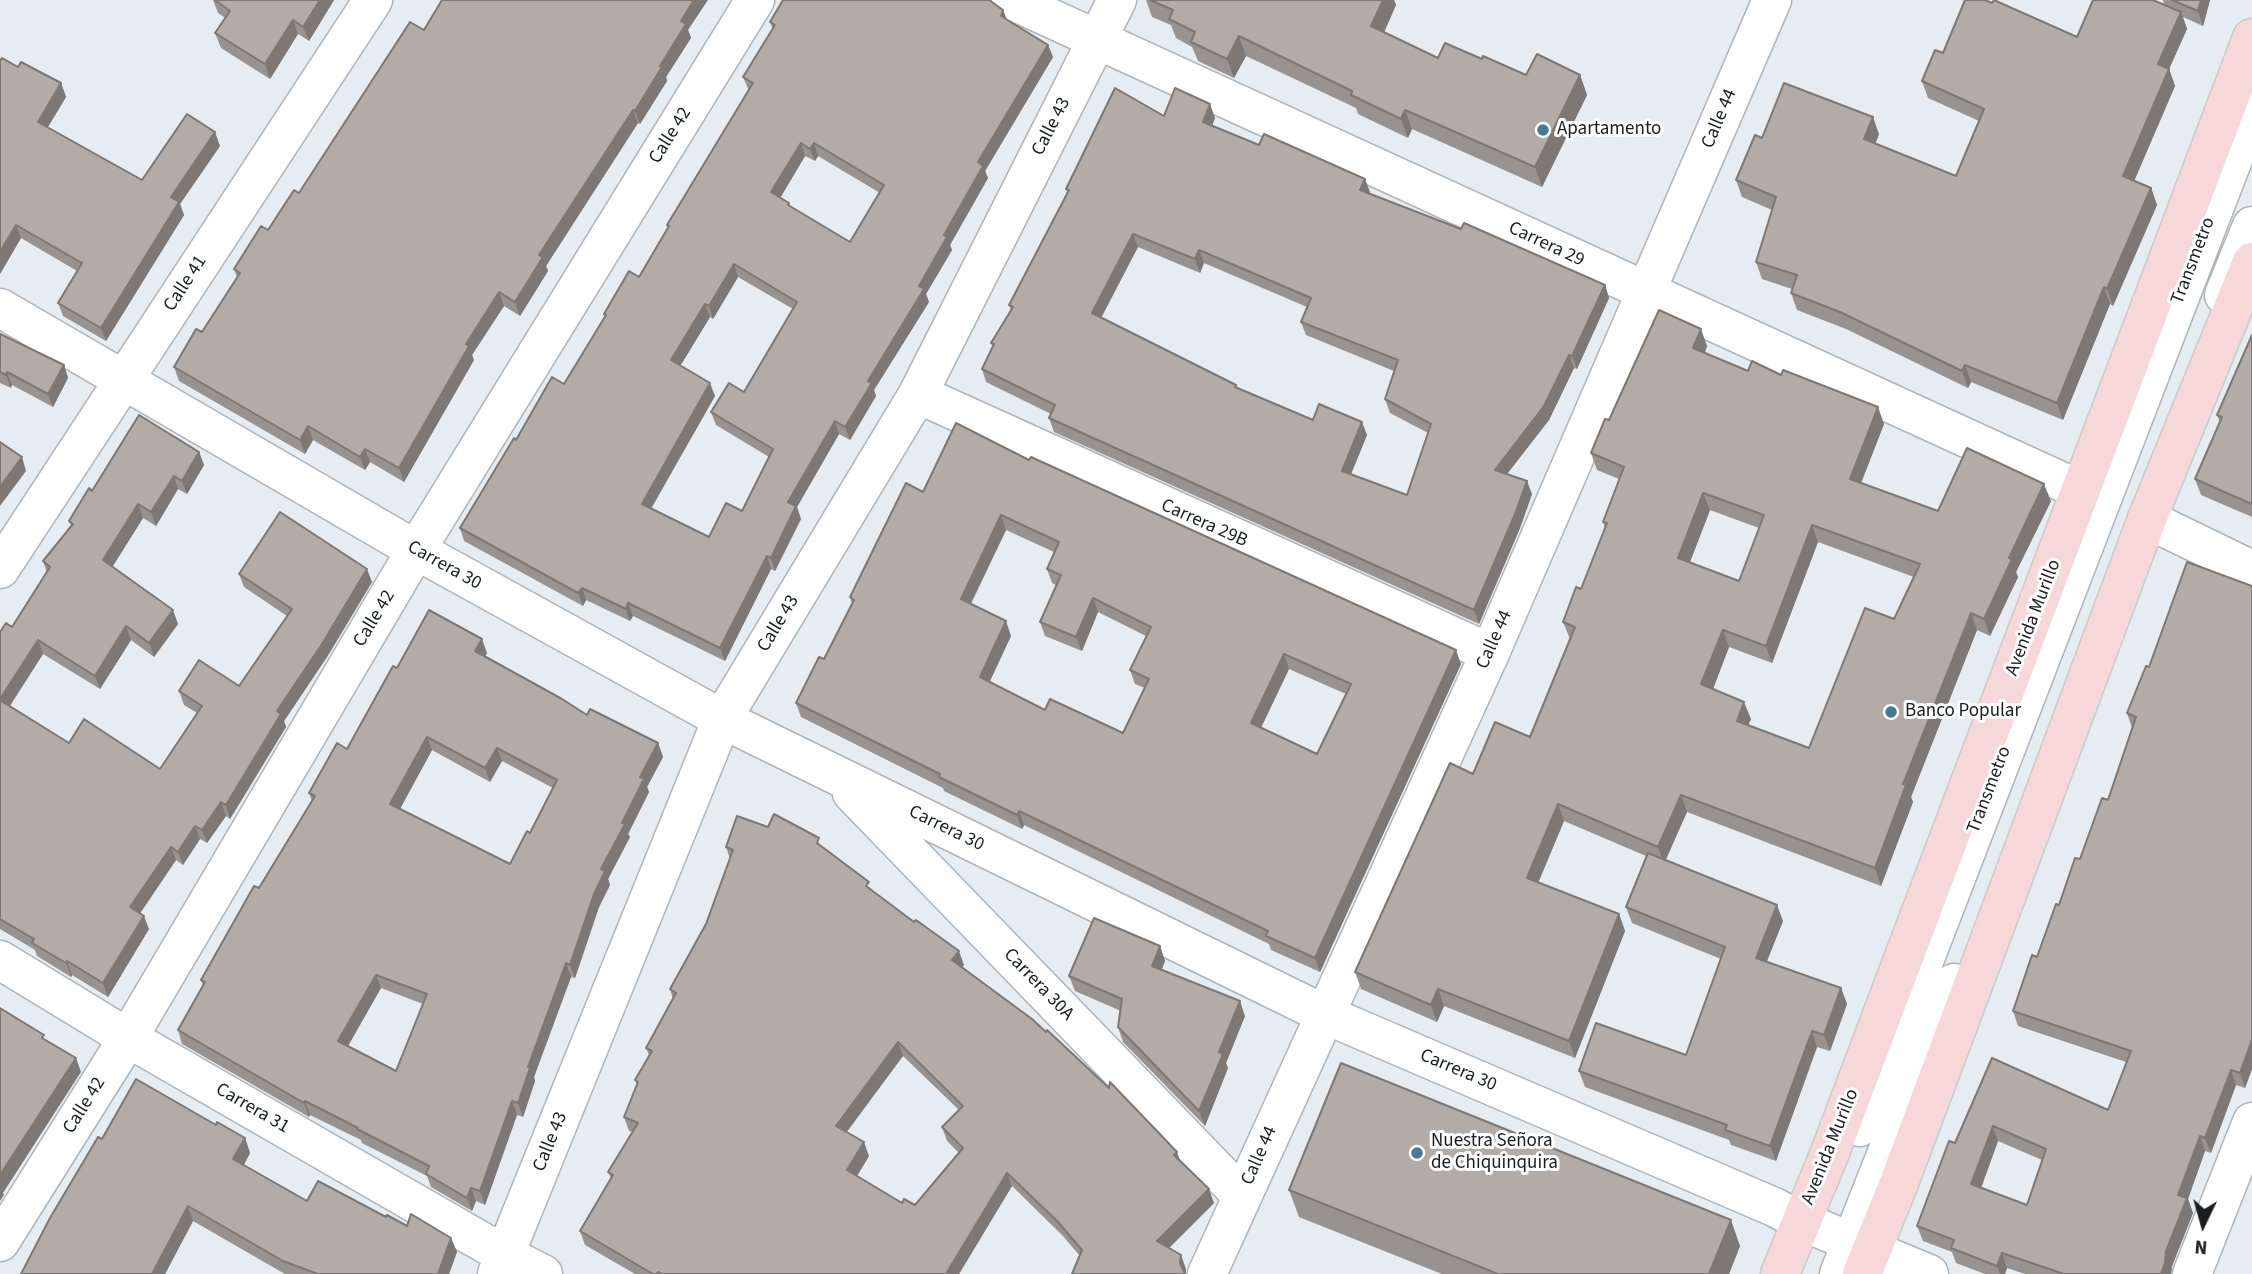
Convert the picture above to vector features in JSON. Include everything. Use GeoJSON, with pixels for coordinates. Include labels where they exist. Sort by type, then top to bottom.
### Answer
{"type":"FeatureCollection","features":[{"type":"Feature","properties":{"kind":"main road","name":"Avenida Murillo"},"geometry":{"type":"LineString","coordinates":[[1841,1248],[1839,1129],[2252,38]]}},
{"type":"Feature","properties":{"kind":"main road","name":"Avenida Murillo"},"geometry":{"type":"LineString","coordinates":[[1780,1274],[1841,1248],[1899,1183],[2147,519],[2252,262]]}},
{"type":"Feature","properties":{"kind":"street","name":"Calle 41"},"geometry":{"type":"LineString","coordinates":[[0,569],[373,0]]}},
{"type":"Feature","properties":{"kind":"street","name":"Calle 42"},"geometry":{"type":"LineString","coordinates":[[0,1242],[128,1038],[416,550],[755,0]]}},
{"type":"Feature","properties":{"kind":"street","name":"Carrera 29"},"geometry":{"type":"LineString","coordinates":[[1011,0],[2082,491]]}},
{"type":"Feature","properties":{"kind":"street","name":"Calle 43"},"geometry":{"type":"LineString","coordinates":[[501,1265],[722,719],[918,394],[1117,0]]}},
{"type":"Feature","properties":{"kind":"street","name":"Calle 44"},"geometry":{"type":"LineString","coordinates":[[1207,1274],[1490,653],[1772,0]]}},
{"type":"Feature","properties":{"kind":"street","name":"Transmetro"},"geometry":{"type":"LineString","coordinates":[[1841,1248],[1852,1148],[2252,110]]}},
{"type":"Feature","properties":{"kind":"street","name":"Transmetro"},"geometry":{"type":"LineString","coordinates":[[1801,1274],[1841,1248],[2252,226]]}},
{"type":"Feature","properties":{"kind":"street","name":"Carrera 30"},"geometry":{"type":"LineString","coordinates":[[0,308],[416,550],[722,719],[1324,1014],[1774,1207],[1841,1248],[1930,1274]]}},
{"type":"Feature","properties":{"kind":"street","name":"Carrera 29B"},"geometry":{"type":"LineString","coordinates":[[918,394],[1490,653]]}},
{"type":"Feature","properties":{"kind":"street"},"geometry":{"type":"LineString","coordinates":[[2147,519],[2252,570]]}},
{"type":"Feature","properties":{"kind":"street","name":"Carrera 30A"},"geometry":{"type":"LineString","coordinates":[[833,774],[1242,1196]]}},
{"type":"Feature","properties":{"kind":"street","name":"Carrera 31"},"geometry":{"type":"LineString","coordinates":[[0,960],[501,1265],[543,1274]]}},
{"type":"Feature","properties":{"kind":"street"},"geometry":{"type":"LineString","coordinates":[[2192,1274],[2252,1122]]}},
{"type":"Feature","properties":{"kind":"building"},"geometry":{"type":"Polygon","coordinates":[[[215,0],[320,0],[303,27],[293,20],[265,64],[215,33],[230,11],[215,0]]]}},
{"type":"Feature","properties":{"kind":"building"},"geometry":{"type":"Polygon","coordinates":[[[442,0],[694,0],[681,21],[686,24],[660,66],[662,67],[539,255],[543,257],[515,302],[499,292],[466,344],[469,346],[399,468],[365,449],[360,457],[308,426],[300,440],[174,367],[196,329],[202,332],[240,273],[234,269],[261,226],[268,230],[294,190],[299,193],[410,22],[424,30],[442,0]]]}},
{"type":"Feature","properties":{"kind":"building"},"geometry":{"type":"Polygon","coordinates":[[[783,0],[989,0],[1003,10],[1001,16],[1048,45],[978,162],[983,166],[919,286],[924,289],[868,381],[872,383],[845,427],[835,421],[788,502],[796,506],[771,558],[767,556],[720,648],[628,603],[626,609],[582,588],[578,593],[460,528],[552,377],[564,384],[629,271],[639,277],[669,226],[667,225],[753,83],[743,77],[775,25],[770,22],[783,0]],[[801,143],[771,192],[850,242],[884,185],[814,143],[810,149],[801,143]],[[734,264],[709,306],[705,304],[671,360],[710,383],[642,504],[709,537],[726,503],[742,511],[773,449],[711,412],[729,383],[744,392],[797,302],[734,264]]]}},
{"type":"Feature","properties":{"kind":"building"},"geometry":{"type":"Polygon","coordinates":[[[1150,0],[1383,0],[1371,26],[1438,58],[1445,43],[1526,75],[1537,54],[1580,75],[1535,167],[1405,110],[1401,119],[1351,95],[1352,91],[1239,36],[1227,59],[1191,42],[1195,32],[1169,19],[1173,10],[1150,0]]]}},
{"type":"Feature","properties":{"kind":"building"},"geometry":{"type":"Polygon","coordinates":[[[1965,0],[1985,0],[1992,3],[1994,0],[2077,37],[2093,0],[2153,0],[2181,12],[2158,64],[2169,69],[2123,176],[2151,188],[2107,289],[2104,287],[2057,403],[1965,365],[1962,371],[1840,312],[1791,293],[1797,275],[1756,262],[1776,197],[1736,180],[1755,135],[1762,138],[1784,83],[1873,117],[1864,139],[1956,176],[1984,109],[1922,81],[1935,50],[1943,53],[1965,0]]]}},
{"type":"Feature","properties":{"kind":"building"},"geometry":{"type":"Polygon","coordinates":[[[2172,0],[2201,0],[2198,11],[2172,0]]]}},
{"type":"Feature","properties":{"kind":"building"},"geometry":{"type":"Polygon","coordinates":[[[2,58],[18,67],[21,62],[61,83],[38,122],[142,180],[187,114],[215,132],[171,197],[179,202],[101,328],[58,303],[82,263],[16,225],[0,252],[2,58]]]}},
{"type":"Feature","properties":{"kind":"building"},"geometry":{"type":"Polygon","coordinates":[[[1115,88],[1164,116],[1175,88],[1210,104],[1203,122],[1259,145],[1264,134],[1365,179],[1360,190],[1461,229],[1464,223],[1605,285],[1572,356],[1569,355],[1544,406],[1495,470],[1527,481],[1474,610],[1049,418],[1055,405],[982,369],[994,344],[991,343],[1013,307],[1009,305],[1069,190],[1066,189],[1115,88]],[[1133,234],[1092,313],[1236,385],[1235,387],[1313,420],[1319,404],[1362,422],[1342,471],[1407,495],[1431,424],[1385,399],[1398,360],[1301,322],[1311,298],[1199,250],[1195,259],[1133,234]]]}},
{"type":"Feature","properties":{"kind":"building"},"geometry":{"type":"Polygon","coordinates":[[[1659,310],[1701,329],[1693,348],[1748,371],[1752,361],[1781,375],[1783,370],[1878,407],[1850,479],[1938,511],[1967,448],[2044,484],[1984,619],[1971,613],[1903,784],[1906,785],[1875,868],[1681,795],[1658,847],[1558,804],[1527,878],[1619,914],[1569,1041],[1438,989],[1431,1005],[1355,972],[1450,763],[1473,774],[1495,722],[1530,737],[1575,627],[1563,622],[1576,587],[1581,589],[1607,523],[1603,522],[1624,467],[1591,453],[1605,419],[1609,420],[1659,310]],[[1703,493],[1678,558],[1739,581],[1764,515],[1703,493]],[[1812,525],[1766,646],[1723,630],[1701,684],[1744,702],[1737,721],[1809,748],[1865,608],[1894,619],[1920,564],[1812,525]]]}},
{"type":"Feature","properties":{"kind":"building"},"geometry":{"type":"Polygon","coordinates":[[[0,334],[64,365],[48,394],[7,372],[6,375],[0,372],[0,334]]]}},
{"type":"Feature","properties":{"kind":"building"},"geometry":{"type":"Polygon","coordinates":[[[2252,335],[2252,504],[2195,479],[2222,417],[2217,415],[2252,335]]]}},
{"type":"Feature","properties":{"kind":"building"},"geometry":{"type":"Polygon","coordinates":[[[139,415],[199,452],[182,481],[174,476],[151,512],[138,504],[103,560],[173,610],[149,643],[126,626],[95,676],[38,640],[0,699],[0,632],[6,623],[12,627],[50,567],[43,561],[73,524],[69,521],[89,488],[92,491],[139,415]]]}},
{"type":"Feature","properties":{"kind":"building"},"geometry":{"type":"Polygon","coordinates":[[[956,423],[1029,460],[1031,457],[1456,650],[1315,958],[1266,936],[1268,931],[1019,811],[1017,815],[796,703],[819,657],[824,659],[854,600],[850,597],[906,483],[923,492],[956,423]],[[1001,515],[961,599],[1006,621],[980,677],[1045,710],[1050,699],[1123,733],[1149,679],[1130,670],[1151,627],[1093,598],[1076,637],[1040,622],[1061,575],[1047,569],[1059,542],[1001,515]],[[1284,654],[1251,723],[1317,754],[1351,684],[1284,654]]]}},
{"type":"Feature","properties":{"kind":"building"},"geometry":{"type":"Polygon","coordinates":[[[0,442],[22,457],[0,487],[0,442]]]}},
{"type":"Feature","properties":{"kind":"building"},"geometry":{"type":"Polygon","coordinates":[[[280,512],[367,569],[322,644],[277,711],[281,714],[226,805],[221,802],[202,830],[195,826],[178,852],[171,847],[130,907],[144,916],[103,983],[32,943],[34,939],[0,919],[0,700],[69,743],[84,719],[160,769],[202,706],[179,691],[199,660],[239,686],[292,609],[239,574],[280,512]]]}},
{"type":"Feature","properties":{"kind":"building"},"geometry":{"type":"Polygon","coordinates":[[[2187,562],[2252,586],[2252,1040],[2240,1073],[2231,1070],[2205,1138],[2200,1136],[2178,1195],[2187,1198],[2166,1251],[2161,1274],[2064,1274],[2002,1253],[1997,1266],[1951,1248],[1954,1240],[1917,1226],[1949,1141],[1955,1143],[1992,1058],[2108,1110],[2131,1051],[2013,1011],[2032,955],[2037,957],[2075,858],[2080,859],[2102,798],[2108,800],[2136,717],[2127,713],[2146,666],[2149,667],[2187,562]],[[1993,1126],[1971,1184],[2027,1205],[2046,1149],[1993,1126]]]}},
{"type":"Feature","properties":{"kind":"building"},"geometry":{"type":"Polygon","coordinates":[[[429,610],[482,639],[475,651],[587,715],[590,709],[658,743],[640,777],[644,779],[622,823],[625,824],[601,869],[605,871],[594,894],[570,965],[566,963],[528,1067],[530,1068],[518,1103],[512,1101],[480,1191],[471,1188],[467,1198],[426,1174],[429,1166],[305,1101],[304,1103],[178,1030],[205,982],[201,980],[254,886],[259,888],[315,796],[309,793],[337,743],[347,749],[393,666],[397,668],[429,610]],[[427,737],[390,804],[510,864],[527,831],[530,833],[557,780],[497,748],[485,768],[427,737]],[[376,975],[338,1041],[396,1071],[427,994],[376,975]]]}},
{"type":"Feature","properties":{"kind":"building"},"geometry":{"type":"Polygon","coordinates":[[[774,814],[819,838],[817,843],[869,882],[866,886],[959,951],[952,960],[1046,1032],[1047,1030],[1109,1088],[1110,1082],[1177,1152],[1174,1155],[1209,1189],[1157,1241],[1181,1255],[1180,1263],[1185,1274],[1072,1274],[1082,1250],[1057,1221],[1007,1173],[946,1274],[653,1274],[580,1231],[613,1175],[608,1172],[638,1123],[624,1117],[638,1082],[635,1080],[652,1051],[646,1048],[676,993],[670,989],[706,924],[733,850],[726,847],[737,816],[768,827],[774,814]],[[898,1042],[836,1126],[864,1142],[847,1170],[902,1203],[904,1199],[915,1205],[963,1148],[942,1127],[963,1106],[898,1042]]]}},
{"type":"Feature","properties":{"kind":"building"},"geometry":{"type":"Polygon","coordinates":[[[1648,853],[1777,905],[1756,958],[1841,988],[1824,1035],[1812,1031],[1770,1146],[1725,1130],[1727,1125],[1579,1071],[1596,1023],[1686,1055],[1725,947],[1626,907],[1648,853]]]}},
{"type":"Feature","properties":{"kind":"building"},"geometry":{"type":"Polygon","coordinates":[[[1094,918],[1160,946],[1152,966],[1240,1001],[1219,1052],[1223,1054],[1199,1111],[1118,1027],[1122,999],[1069,976],[1094,918]]]}},
{"type":"Feature","properties":{"kind":"building"},"geometry":{"type":"Polygon","coordinates":[[[0,1008],[76,1058],[0,1175],[0,1008]]]}},
{"type":"Feature","properties":{"kind":"building","name":"Nuestra Señora de Chiquinquira"},"geometry":{"type":"Polygon","coordinates":[[[1341,1063],[1731,1220],[1709,1274],[1498,1274],[1289,1190],[1341,1063]]]}},
{"type":"Feature","properties":{"kind":"building"},"geometry":{"type":"Polygon","coordinates":[[[136,1079],[216,1125],[217,1122],[245,1138],[233,1159],[307,1201],[318,1181],[407,1226],[411,1214],[451,1238],[438,1274],[318,1274],[283,1261],[188,1206],[152,1274],[21,1274],[50,1218],[98,1137],[102,1139],[136,1079]]]}},
{"type":"Feature","properties":{"kind":"place","name":"Apartamento"},"geometry":{"type":"Point","coordinates":[1543,130]}},
{"type":"Feature","properties":{"kind":"place","name":"Banco Popular"},"geometry":{"type":"Point","coordinates":[1891,712]}},
{"type":"Feature","properties":{"kind":"place","name":"Nuestra Señora de Chiquinquira"},"geometry":{"type":"Point","coordinates":[1417,1153]}}]}
